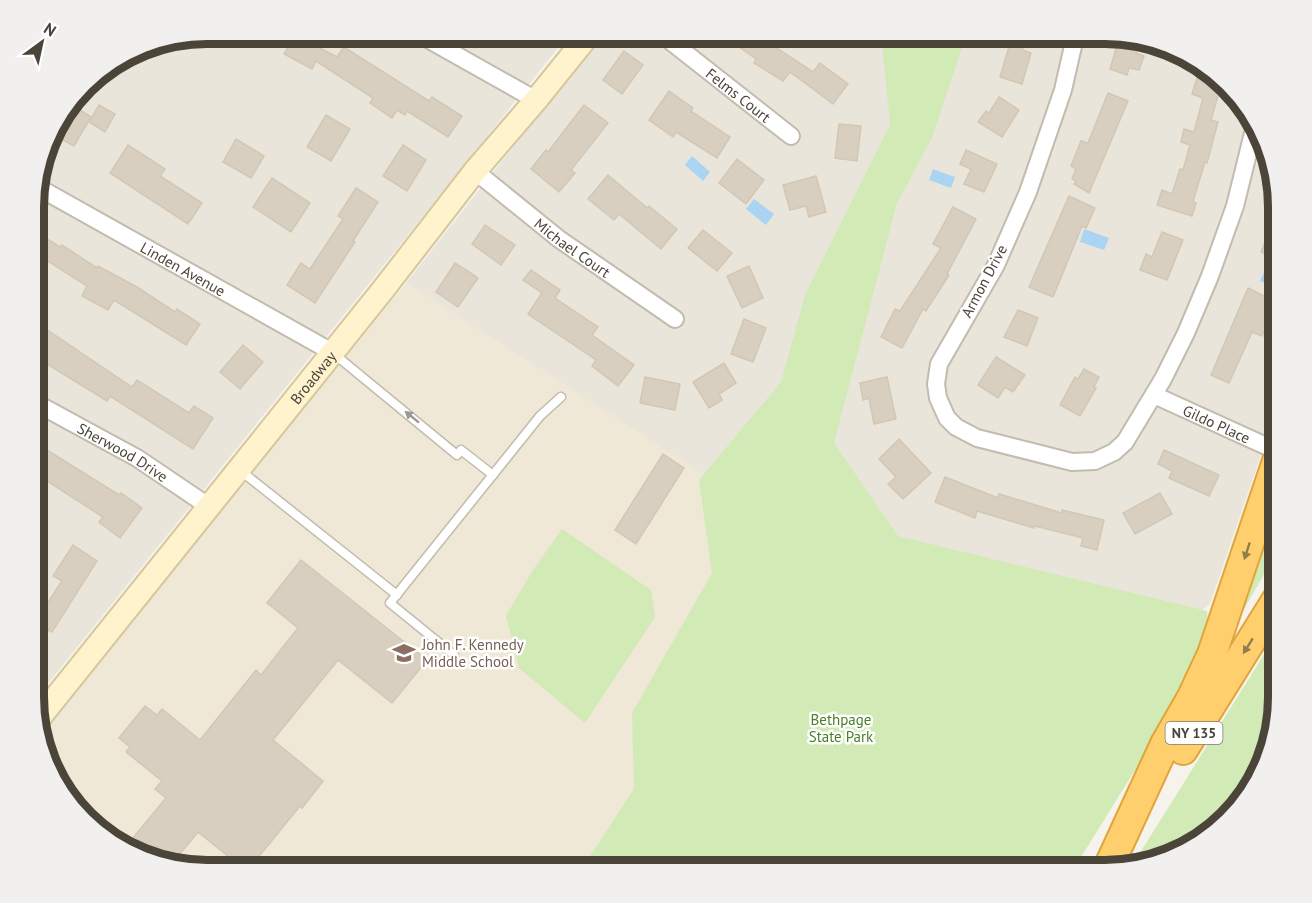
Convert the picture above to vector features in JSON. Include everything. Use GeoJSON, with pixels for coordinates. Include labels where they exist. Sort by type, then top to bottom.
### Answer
{"type":"FeatureCollection","features":[{"type":"Feature","properties":{"kind":"highway"},"geometry":{"type":"LineString","coordinates":[[1112,859],[1165,744],[1192,697],[1212,654],[1268,486]]}},
{"type":"Feature","properties":{"kind":"highway","name":"NY 135"},"geometry":{"type":"LineString","coordinates":[[1114,859],[1268,614]]}},
{"type":"Feature","properties":{"kind":"main road","name":"Broadway"},"geometry":{"type":"LineString","coordinates":[[45,711],[382,291],[475,171],[581,44]]}},
{"type":"Feature","properties":{"kind":"street"},"geometry":{"type":"LineString","coordinates":[[437,44],[536,100]]}},
{"type":"Feature","properties":{"kind":"street","name":"Felms Court"},"geometry":{"type":"LineString","coordinates":[[674,44],[791,136]]}},
{"type":"Feature","properties":{"kind":"street","name":"Armon Drive"},"geometry":{"type":"LineString","coordinates":[[1073,44],[1063,90],[1028,192],[996,265],[939,364],[936,384],[938,398],[947,418],[956,427],[977,438],[1072,462],[1095,461],[1114,452],[1125,442],[1154,395]]}},
{"type":"Feature","properties":{"kind":"street"},"geometry":{"type":"LineString","coordinates":[[1154,395],[1186,333],[1210,276],[1235,206],[1252,136]]}},
{"type":"Feature","properties":{"kind":"street","name":"Michael Court"},"geometry":{"type":"LineString","coordinates":[[475,171],[559,239],[675,319]]}},
{"type":"Feature","properties":{"kind":"street","name":"Linden Avenue"},"geometry":{"type":"LineString","coordinates":[[45,191],[332,352]]}},
{"type":"Feature","properties":{"kind":"street","name":"Gildo Place"},"geometry":{"type":"LineString","coordinates":[[1154,395],[1268,448]]}},
{"type":"Feature","properties":{"kind":"street","name":"Sherwood Drive"},"geometry":{"type":"LineString","coordinates":[[44,407],[137,458],[208,506]]}},
{"type":"Feature","properties":{"kind":"lane"},"geometry":{"type":"LineString","coordinates":[[332,352],[458,454],[461,450],[493,475]]}},
{"type":"Feature","properties":{"kind":"lane"},"geometry":{"type":"LineString","coordinates":[[454,655],[390,603],[540,416],[561,398]]}},
{"type":"Feature","properties":{"kind":"lane"},"geometry":{"type":"LineString","coordinates":[[238,468],[397,595]]}},
{"type":"Feature","properties":{"kind":"shaded area"},"geometry":{"type":"Polygon","coordinates":[[[561,44],[44,689],[45,185],[52,154],[60,135],[77,107],[107,77],[125,65],[154,52],[185,45],[561,44]]]}},
{"type":"Feature","properties":{"kind":"shaded area"},"geometry":{"type":"Polygon","coordinates":[[[593,44],[1127,45],[1168,56],[1205,77],[1228,99],[1241,116],[1260,154],[1268,196],[1268,434],[1210,604],[1190,618],[738,497],[406,283],[593,44]]]}},
{"type":"Feature","properties":{"kind":"shaded area","name":"John F. Kennedy Middle School"},"geometry":{"type":"Polygon","coordinates":[[[406,283],[739,497],[657,860],[196,859],[175,856],[154,851],[125,838],[91,812],[65,778],[52,749],[47,726],[406,283]]]}},
{"type":"Feature","properties":{"kind":"green space","name":"Bethpage State Park"},"geometry":{"type":"Polygon","coordinates":[[[882,44],[963,44],[932,138],[897,203],[834,443],[898,536],[1207,611],[1208,626],[1198,659],[1158,733],[1079,860],[588,859],[634,789],[632,713],[712,573],[699,480],[781,382],[805,295],[890,125],[882,44]]]}},
{"type":"Feature","properties":{"kind":"green space"},"geometry":{"type":"Polygon","coordinates":[[[1268,517],[1268,567],[1230,634],[1268,517]]]}},
{"type":"Feature","properties":{"kind":"green space"},"geometry":{"type":"Polygon","coordinates":[[[562,529],[651,590],[655,617],[585,723],[519,668],[506,616],[533,570],[562,529]]]}},
{"type":"Feature","properties":{"kind":"green space"},"geometry":{"type":"Polygon","coordinates":[[[1268,651],[1268,707],[1265,728],[1260,749],[1247,778],[1221,812],[1205,826],[1177,843],[1138,856],[1268,651]]]}},
{"type":"Feature","properties":{"kind":"water"},"geometry":{"type":"Polygon","coordinates":[[[692,156],[710,172],[703,181],[685,165],[692,156]]]}},
{"type":"Feature","properties":{"kind":"water"},"geometry":{"type":"Polygon","coordinates":[[[933,169],[955,177],[951,188],[929,180],[933,169]]]}},
{"type":"Feature","properties":{"kind":"water"},"geometry":{"type":"Polygon","coordinates":[[[754,199],[774,214],[766,225],[746,209],[754,199]]]}},
{"type":"Feature","properties":{"kind":"water"},"geometry":{"type":"Polygon","coordinates":[[[1084,229],[1109,238],[1104,250],[1080,242],[1084,229]]]}},
{"type":"Feature","properties":{"kind":"water"},"geometry":{"type":"Polygon","coordinates":[[[1265,270],[1268,271],[1268,284],[1260,281],[1265,270]]]}},
{"type":"Feature","properties":{"kind":"building"},"geometry":{"type":"Polygon","coordinates":[[[290,44],[312,44],[337,57],[344,47],[429,101],[432,97],[462,116],[448,137],[407,111],[405,115],[397,110],[392,118],[370,103],[373,98],[316,61],[312,69],[284,54],[290,44]]]}},
{"type":"Feature","properties":{"kind":"building"},"geometry":{"type":"Polygon","coordinates":[[[735,44],[771,44],[813,72],[820,63],[848,84],[833,104],[790,72],[783,81],[754,63],[756,59],[735,44]]]}},
{"type":"Feature","properties":{"kind":"building"},"geometry":{"type":"Polygon","coordinates":[[[1010,44],[1024,44],[1022,50],[1031,53],[1022,84],[1000,77],[1010,44]]]}},
{"type":"Feature","properties":{"kind":"building"},"geometry":{"type":"Polygon","coordinates":[[[1117,44],[1138,47],[1136,53],[1144,56],[1139,70],[1129,68],[1127,75],[1110,69],[1117,44]]]}},
{"type":"Feature","properties":{"kind":"building"},"geometry":{"type":"Polygon","coordinates":[[[624,51],[643,65],[622,94],[603,80],[624,51]]]}},
{"type":"Feature","properties":{"kind":"building"},"geometry":{"type":"Polygon","coordinates":[[[1199,73],[1220,91],[1211,120],[1218,122],[1207,163],[1205,162],[1193,201],[1196,203],[1192,216],[1157,205],[1162,190],[1172,194],[1180,169],[1183,170],[1190,145],[1181,142],[1184,129],[1194,132],[1203,98],[1192,94],[1199,73]]]}},
{"type":"Feature","properties":{"kind":"building"},"geometry":{"type":"Polygon","coordinates":[[[669,91],[693,108],[691,111],[730,137],[717,158],[676,132],[673,137],[649,120],[669,91]]]}},
{"type":"Feature","properties":{"kind":"building"},"geometry":{"type":"Polygon","coordinates":[[[1108,93],[1128,101],[1089,193],[1074,184],[1076,181],[1072,179],[1076,169],[1071,166],[1081,141],[1088,143],[1108,93]]]}},
{"type":"Feature","properties":{"kind":"building"},"geometry":{"type":"Polygon","coordinates":[[[999,97],[1019,110],[1002,137],[978,122],[986,111],[989,113],[999,97]]]}},
{"type":"Feature","properties":{"kind":"building"},"geometry":{"type":"Polygon","coordinates":[[[99,105],[115,114],[105,132],[89,122],[99,105]]]}},
{"type":"Feature","properties":{"kind":"building"},"geometry":{"type":"Polygon","coordinates":[[[584,105],[608,123],[571,170],[575,173],[559,192],[531,169],[546,150],[548,152],[584,105]]]}},
{"type":"Feature","properties":{"kind":"building"},"geometry":{"type":"Polygon","coordinates":[[[77,108],[91,117],[74,146],[59,138],[77,108]]]}},
{"type":"Feature","properties":{"kind":"building"},"geometry":{"type":"Polygon","coordinates":[[[326,115],[350,129],[331,161],[307,147],[326,115]]]}},
{"type":"Feature","properties":{"kind":"building"},"geometry":{"type":"Polygon","coordinates":[[[839,124],[861,126],[857,161],[835,158],[839,124]]]}},
{"type":"Feature","properties":{"kind":"building"},"geometry":{"type":"Polygon","coordinates":[[[236,139],[264,156],[251,178],[223,162],[236,139]]]}},
{"type":"Feature","properties":{"kind":"building"},"geometry":{"type":"Polygon","coordinates":[[[128,145],[165,169],[160,176],[202,203],[188,224],[110,173],[128,145]]]}},
{"type":"Feature","properties":{"kind":"building"},"geometry":{"type":"Polygon","coordinates":[[[403,145],[426,160],[407,191],[383,176],[403,145]]]}},
{"type":"Feature","properties":{"kind":"building"},"geometry":{"type":"Polygon","coordinates":[[[966,150],[997,164],[984,192],[964,184],[971,169],[960,164],[966,150]]]}},
{"type":"Feature","properties":{"kind":"building"},"geometry":{"type":"Polygon","coordinates":[[[737,159],[764,180],[746,204],[719,183],[737,159]]]}},
{"type":"Feature","properties":{"kind":"building"},"geometry":{"type":"Polygon","coordinates":[[[608,175],[647,208],[649,206],[677,229],[661,249],[619,214],[614,220],[588,199],[608,175]]]}},
{"type":"Feature","properties":{"kind":"building"},"geometry":{"type":"Polygon","coordinates":[[[816,176],[826,212],[809,217],[806,206],[790,210],[783,185],[816,176]]]}},
{"type":"Feature","properties":{"kind":"building"},"geometry":{"type":"Polygon","coordinates":[[[272,178],[310,203],[291,232],[253,207],[272,178]]]}},
{"type":"Feature","properties":{"kind":"building"},"geometry":{"type":"Polygon","coordinates":[[[356,188],[378,202],[315,303],[287,285],[301,263],[310,269],[343,219],[338,216],[356,188]]]}},
{"type":"Feature","properties":{"kind":"building"},"geometry":{"type":"Polygon","coordinates":[[[1069,196],[1095,208],[1086,228],[1082,226],[1053,297],[1029,287],[1069,196]]]}},
{"type":"Feature","properties":{"kind":"building"},"geometry":{"type":"Polygon","coordinates":[[[953,207],[976,219],[947,274],[949,275],[926,311],[923,309],[902,348],[881,337],[895,309],[900,311],[941,248],[933,244],[953,207]]]}},
{"type":"Feature","properties":{"kind":"building"},"geometry":{"type":"Polygon","coordinates":[[[485,225],[515,245],[501,265],[472,244],[485,225]]]}},
{"type":"Feature","properties":{"kind":"building"},"geometry":{"type":"Polygon","coordinates":[[[703,230],[732,253],[717,271],[688,248],[703,230]]]}},
{"type":"Feature","properties":{"kind":"building"},"geometry":{"type":"Polygon","coordinates":[[[1162,232],[1183,240],[1167,280],[1140,270],[1146,254],[1152,257],[1162,232]]]}},
{"type":"Feature","properties":{"kind":"building"},"geometry":{"type":"Polygon","coordinates":[[[1268,234],[1268,255],[1261,252],[1268,234]]]}},
{"type":"Feature","properties":{"kind":"building"},"geometry":{"type":"Polygon","coordinates":[[[44,237],[60,247],[62,245],[97,268],[98,266],[137,287],[175,312],[177,309],[200,324],[186,345],[114,300],[108,310],[82,296],[87,286],[44,259],[44,237]]]}},
{"type":"Feature","properties":{"kind":"building"},"geometry":{"type":"Polygon","coordinates":[[[455,263],[478,278],[458,307],[436,292],[455,263]]]}},
{"type":"Feature","properties":{"kind":"building"},"geometry":{"type":"Polygon","coordinates":[[[749,266],[763,298],[742,308],[727,276],[749,266]]]}},
{"type":"Feature","properties":{"kind":"building"},"geometry":{"type":"Polygon","coordinates":[[[531,270],[560,290],[555,298],[598,327],[592,335],[634,365],[618,386],[592,366],[596,360],[528,314],[542,293],[523,280],[531,270]]]}},
{"type":"Feature","properties":{"kind":"building"},"geometry":{"type":"Polygon","coordinates":[[[1248,288],[1268,298],[1268,324],[1262,336],[1252,332],[1229,383],[1211,375],[1248,288]]]}},
{"type":"Feature","properties":{"kind":"building"},"geometry":{"type":"Polygon","coordinates":[[[1018,310],[1038,318],[1027,346],[1004,337],[1018,310]]]}},
{"type":"Feature","properties":{"kind":"building"},"geometry":{"type":"Polygon","coordinates":[[[744,319],[766,328],[753,362],[731,354],[744,319]]]}},
{"type":"Feature","properties":{"kind":"building"},"geometry":{"type":"Polygon","coordinates":[[[46,329],[132,387],[137,380],[189,413],[194,406],[213,418],[193,449],[110,396],[107,401],[44,362],[44,332],[46,329]]]}},
{"type":"Feature","properties":{"kind":"building"},"geometry":{"type":"Polygon","coordinates":[[[243,345],[263,362],[240,389],[220,372],[243,345]]]}},
{"type":"Feature","properties":{"kind":"building"},"geometry":{"type":"Polygon","coordinates":[[[996,357],[1025,375],[1013,392],[1005,387],[998,398],[978,385],[996,357]]]}},
{"type":"Feature","properties":{"kind":"building"},"geometry":{"type":"Polygon","coordinates":[[[724,363],[736,383],[719,394],[722,400],[709,408],[693,382],[724,363]]]}},
{"type":"Feature","properties":{"kind":"building"},"geometry":{"type":"Polygon","coordinates":[[[1084,369],[1099,377],[1094,387],[1096,388],[1080,416],[1060,405],[1075,377],[1078,379],[1084,369]]]}},
{"type":"Feature","properties":{"kind":"building"},"geometry":{"type":"Polygon","coordinates":[[[645,377],[680,384],[675,410],[640,403],[645,377]]]}},
{"type":"Feature","properties":{"kind":"building"},"geometry":{"type":"Polygon","coordinates":[[[887,377],[896,419],[874,424],[869,398],[863,400],[860,383],[887,377]]]}},
{"type":"Feature","properties":{"kind":"building"},"geometry":{"type":"Polygon","coordinates":[[[899,439],[931,473],[903,499],[888,484],[896,477],[879,459],[899,439]]]}},
{"type":"Feature","properties":{"kind":"building"},"geometry":{"type":"Polygon","coordinates":[[[44,448],[119,495],[121,493],[142,508],[120,538],[99,522],[103,517],[44,479],[44,448]]]}},
{"type":"Feature","properties":{"kind":"building"},"geometry":{"type":"Polygon","coordinates":[[[1164,450],[1219,475],[1209,496],[1169,478],[1172,471],[1158,464],[1164,450]]]}},
{"type":"Feature","properties":{"kind":"building"},"geometry":{"type":"Polygon","coordinates":[[[663,454],[684,468],[636,544],[615,530],[663,454]]]}},
{"type":"Feature","properties":{"kind":"building"},"geometry":{"type":"Polygon","coordinates":[[[945,477],[998,498],[999,494],[1062,513],[1062,510],[1104,520],[1097,550],[1081,546],[1083,538],[1035,526],[1034,528],[977,511],[975,518],[935,502],[945,477]]]}},
{"type":"Feature","properties":{"kind":"building"},"geometry":{"type":"Polygon","coordinates":[[[1160,493],[1172,514],[1135,534],[1123,513],[1160,493]]]}},
{"type":"Feature","properties":{"kind":"building"},"geometry":{"type":"Polygon","coordinates":[[[73,545],[97,561],[52,632],[49,630],[44,637],[44,609],[62,581],[53,576],[73,545]]]}},
{"type":"Feature","properties":{"kind":"building"},"geometry":{"type":"Polygon","coordinates":[[[301,560],[427,660],[392,703],[338,660],[273,740],[323,781],[257,859],[231,859],[198,832],[178,856],[154,851],[131,841],[166,798],[155,789],[162,781],[126,752],[130,747],[119,738],[145,706],[157,715],[162,709],[200,740],[256,670],[261,675],[298,628],[267,603],[301,560]]]}},
{"type":"Feature","properties":{"kind":"place","name":"John F. Kennedy Middle School"},"geometry":{"type":"Point","coordinates":[404,653]}}]}
